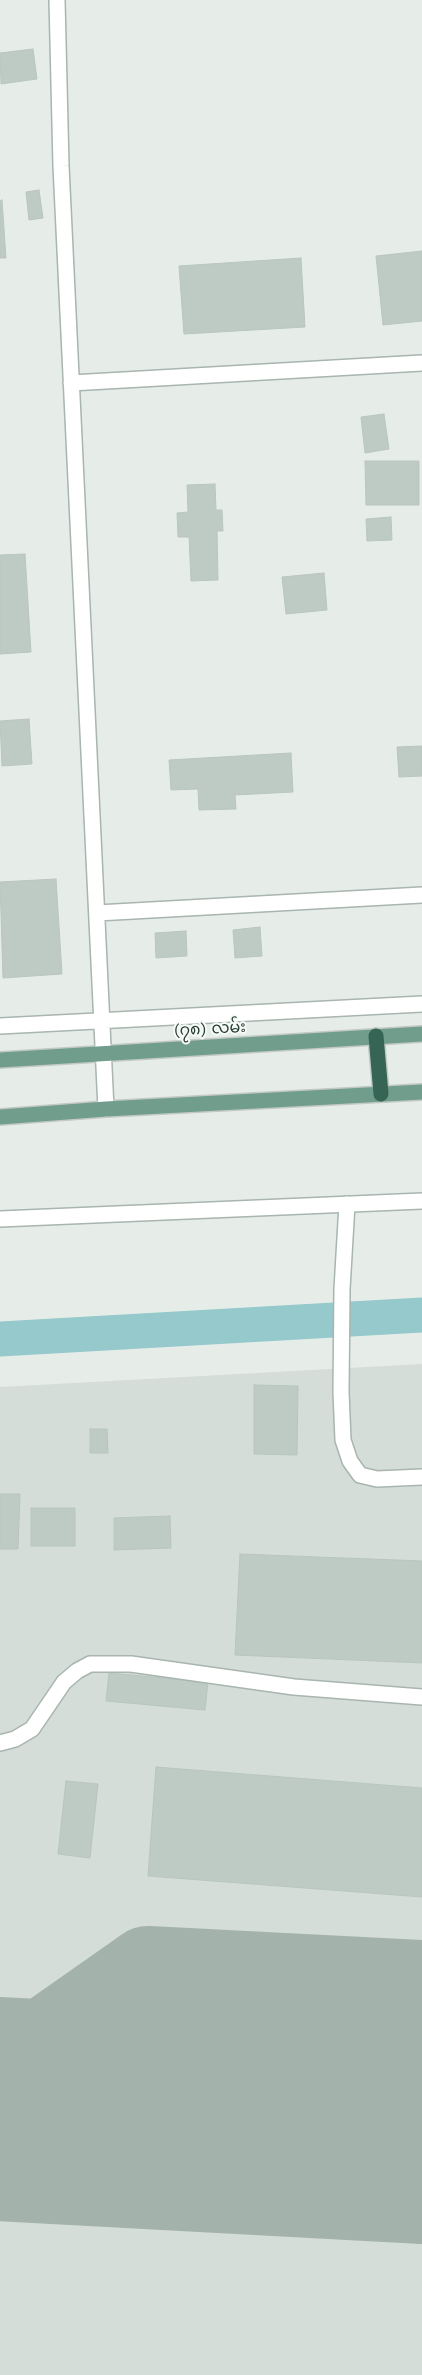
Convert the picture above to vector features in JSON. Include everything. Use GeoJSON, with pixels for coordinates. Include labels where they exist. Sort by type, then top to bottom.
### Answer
{"type":"FeatureCollection","features":[{"type":"Feature","properties":{"kind":"highway"},"geometry":{"type":"LineString","coordinates":[[376,1036],[381,1094]]}},
{"type":"Feature","properties":{"kind":"main road","name":"(၇၈) လမ်း"},"geometry":{"type":"LineString","coordinates":[[0,1060],[422,1034]]}},
{"type":"Feature","properties":{"kind":"main road"},"geometry":{"type":"LineString","coordinates":[[0,1117],[106,1109],[422,1092]]}},
{"type":"Feature","properties":{"kind":"street"},"geometry":{"type":"LineString","coordinates":[[57,0],[60,166],[106,1109]]}},
{"type":"Feature","properties":{"kind":"street"},"geometry":{"type":"LineString","coordinates":[[71,383],[422,363]]}},
{"type":"Feature","properties":{"kind":"street"},"geometry":{"type":"LineString","coordinates":[[97,913],[422,895]]}},
{"type":"Feature","properties":{"kind":"street"},"geometry":{"type":"LineString","coordinates":[[0,1026],[422,1004]]}},
{"type":"Feature","properties":{"kind":"street"},"geometry":{"type":"LineString","coordinates":[[0,1219],[422,1201]]}},
{"type":"Feature","properties":{"kind":"street"},"geometry":{"type":"LineString","coordinates":[[347,1204],[342,1289],[343,1440],[350,1462],[360,1474],[377,1479],[422,1477]]}},
{"type":"Feature","properties":{"kind":"street"},"geometry":{"type":"LineString","coordinates":[[0,1743],[15,1739],[32,1729],[64,1682],[77,1671],[90,1664],[131,1664],[294,1687],[422,1697]]}},
{"type":"Feature","properties":{"kind":"shaded area"},"geometry":{"type":"Polygon","coordinates":[[[422,1364],[422,2375],[0,2375],[0,1387],[422,1364]]]}},
{"type":"Feature","properties":{"kind":"building"},"geometry":{"type":"Polygon","coordinates":[[[33,49],[37,79],[1,84],[0,53],[33,49]]]}},
{"type":"Feature","properties":{"kind":"building"},"geometry":{"type":"Polygon","coordinates":[[[39,190],[43,218],[29,220],[26,192],[39,190]]]}},
{"type":"Feature","properties":{"kind":"building"},"geometry":{"type":"Polygon","coordinates":[[[2,200],[6,258],[0,258],[0,201],[2,200]]]}},
{"type":"Feature","properties":{"kind":"building"},"geometry":{"type":"Polygon","coordinates":[[[422,251],[422,321],[383,325],[376,256],[422,251]]]}},
{"type":"Feature","properties":{"kind":"building"},"geometry":{"type":"Polygon","coordinates":[[[301,258],[305,327],[184,334],[179,266],[301,258]]]}},
{"type":"Feature","properties":{"kind":"building"},"geometry":{"type":"Polygon","coordinates":[[[384,414],[389,449],[365,453],[361,417],[384,414]]]}},
{"type":"Feature","properties":{"kind":"building"},"geometry":{"type":"Polygon","coordinates":[[[365,461],[419,461],[419,505],[366,505],[365,461]]]}},
{"type":"Feature","properties":{"kind":"building"},"geometry":{"type":"Polygon","coordinates":[[[215,484],[216,510],[222,510],[223,531],[217,531],[218,580],[191,581],[189,537],[178,537],[177,513],[188,512],[187,485],[215,484]]]}},
{"type":"Feature","properties":{"kind":"building"},"geometry":{"type":"Polygon","coordinates":[[[391,517],[392,540],[367,541],[366,519],[391,517]]]}},
{"type":"Feature","properties":{"kind":"building"},"geometry":{"type":"Polygon","coordinates":[[[25,554],[31,652],[0,654],[0,555],[25,554]]]}},
{"type":"Feature","properties":{"kind":"building"},"geometry":{"type":"Polygon","coordinates":[[[324,573],[327,610],[286,614],[282,577],[324,573]]]}},
{"type":"Feature","properties":{"kind":"building"},"geometry":{"type":"Polygon","coordinates":[[[29,719],[32,764],[2,766],[0,721],[29,719]]]}},
{"type":"Feature","properties":{"kind":"building"},"geometry":{"type":"Polygon","coordinates":[[[422,746],[422,776],[399,777],[397,747],[422,746]]]}},
{"type":"Feature","properties":{"kind":"building"},"geometry":{"type":"Polygon","coordinates":[[[291,753],[293,792],[235,795],[236,809],[199,810],[198,789],[171,790],[169,760],[291,753]]]}},
{"type":"Feature","properties":{"kind":"building"},"geometry":{"type":"Polygon","coordinates":[[[56,879],[62,974],[3,978],[0,882],[56,879]]]}},
{"type":"Feature","properties":{"kind":"building"},"geometry":{"type":"Polygon","coordinates":[[[260,927],[262,956],[235,958],[233,930],[260,927]]]}},
{"type":"Feature","properties":{"kind":"building"},"geometry":{"type":"Polygon","coordinates":[[[186,931],[187,956],[156,958],[155,933],[186,931]]]}},
{"type":"Feature","properties":{"kind":"building"},"geometry":{"type":"Polygon","coordinates":[[[254,1385],[298,1386],[297,1455],[254,1454],[254,1385]]]}},
{"type":"Feature","properties":{"kind":"building"},"geometry":{"type":"Polygon","coordinates":[[[90,1429],[107,1429],[108,1453],[90,1453],[90,1429]]]}},
{"type":"Feature","properties":{"kind":"building"},"geometry":{"type":"Polygon","coordinates":[[[0,1494],[20,1494],[18,1549],[0,1549],[0,1494]]]}},
{"type":"Feature","properties":{"kind":"building"},"geometry":{"type":"Polygon","coordinates":[[[31,1508],[75,1508],[75,1546],[31,1546],[31,1508]]]}},
{"type":"Feature","properties":{"kind":"building"},"geometry":{"type":"Polygon","coordinates":[[[170,1516],[171,1548],[114,1550],[114,1518],[170,1516]]]}},
{"type":"Feature","properties":{"kind":"building"},"geometry":{"type":"Polygon","coordinates":[[[240,1554],[422,1561],[422,1663],[235,1655],[240,1554]]]}},
{"type":"Feature","properties":{"kind":"building"},"geometry":{"type":"Polygon","coordinates":[[[109,1673],[208,1682],[205,1710],[106,1701],[109,1673]]]}},
{"type":"Feature","properties":{"kind":"building"},"geometry":{"type":"Polygon","coordinates":[[[156,1767],[422,1788],[422,1897],[148,1876],[156,1767]]]}},
{"type":"Feature","properties":{"kind":"building"},"geometry":{"type":"Polygon","coordinates":[[[66,1781],[98,1784],[90,1858],[58,1854],[66,1781]]]}},
{"type":"Feature","properties":{"kind":"waterway"},"geometry":{"type":"LineString","coordinates":[[0,1339],[422,1315]]}},
{"type":"Feature","properties":{"kind":"taxiway"},"geometry":{"type":"LineString","coordinates":[[0,2075],[148,1971],[422,1985]]}},
{"type":"Feature","properties":{"kind":"runway"},"geometry":{"type":"LineString","coordinates":[[0,2109],[422,2132]]}}]}
